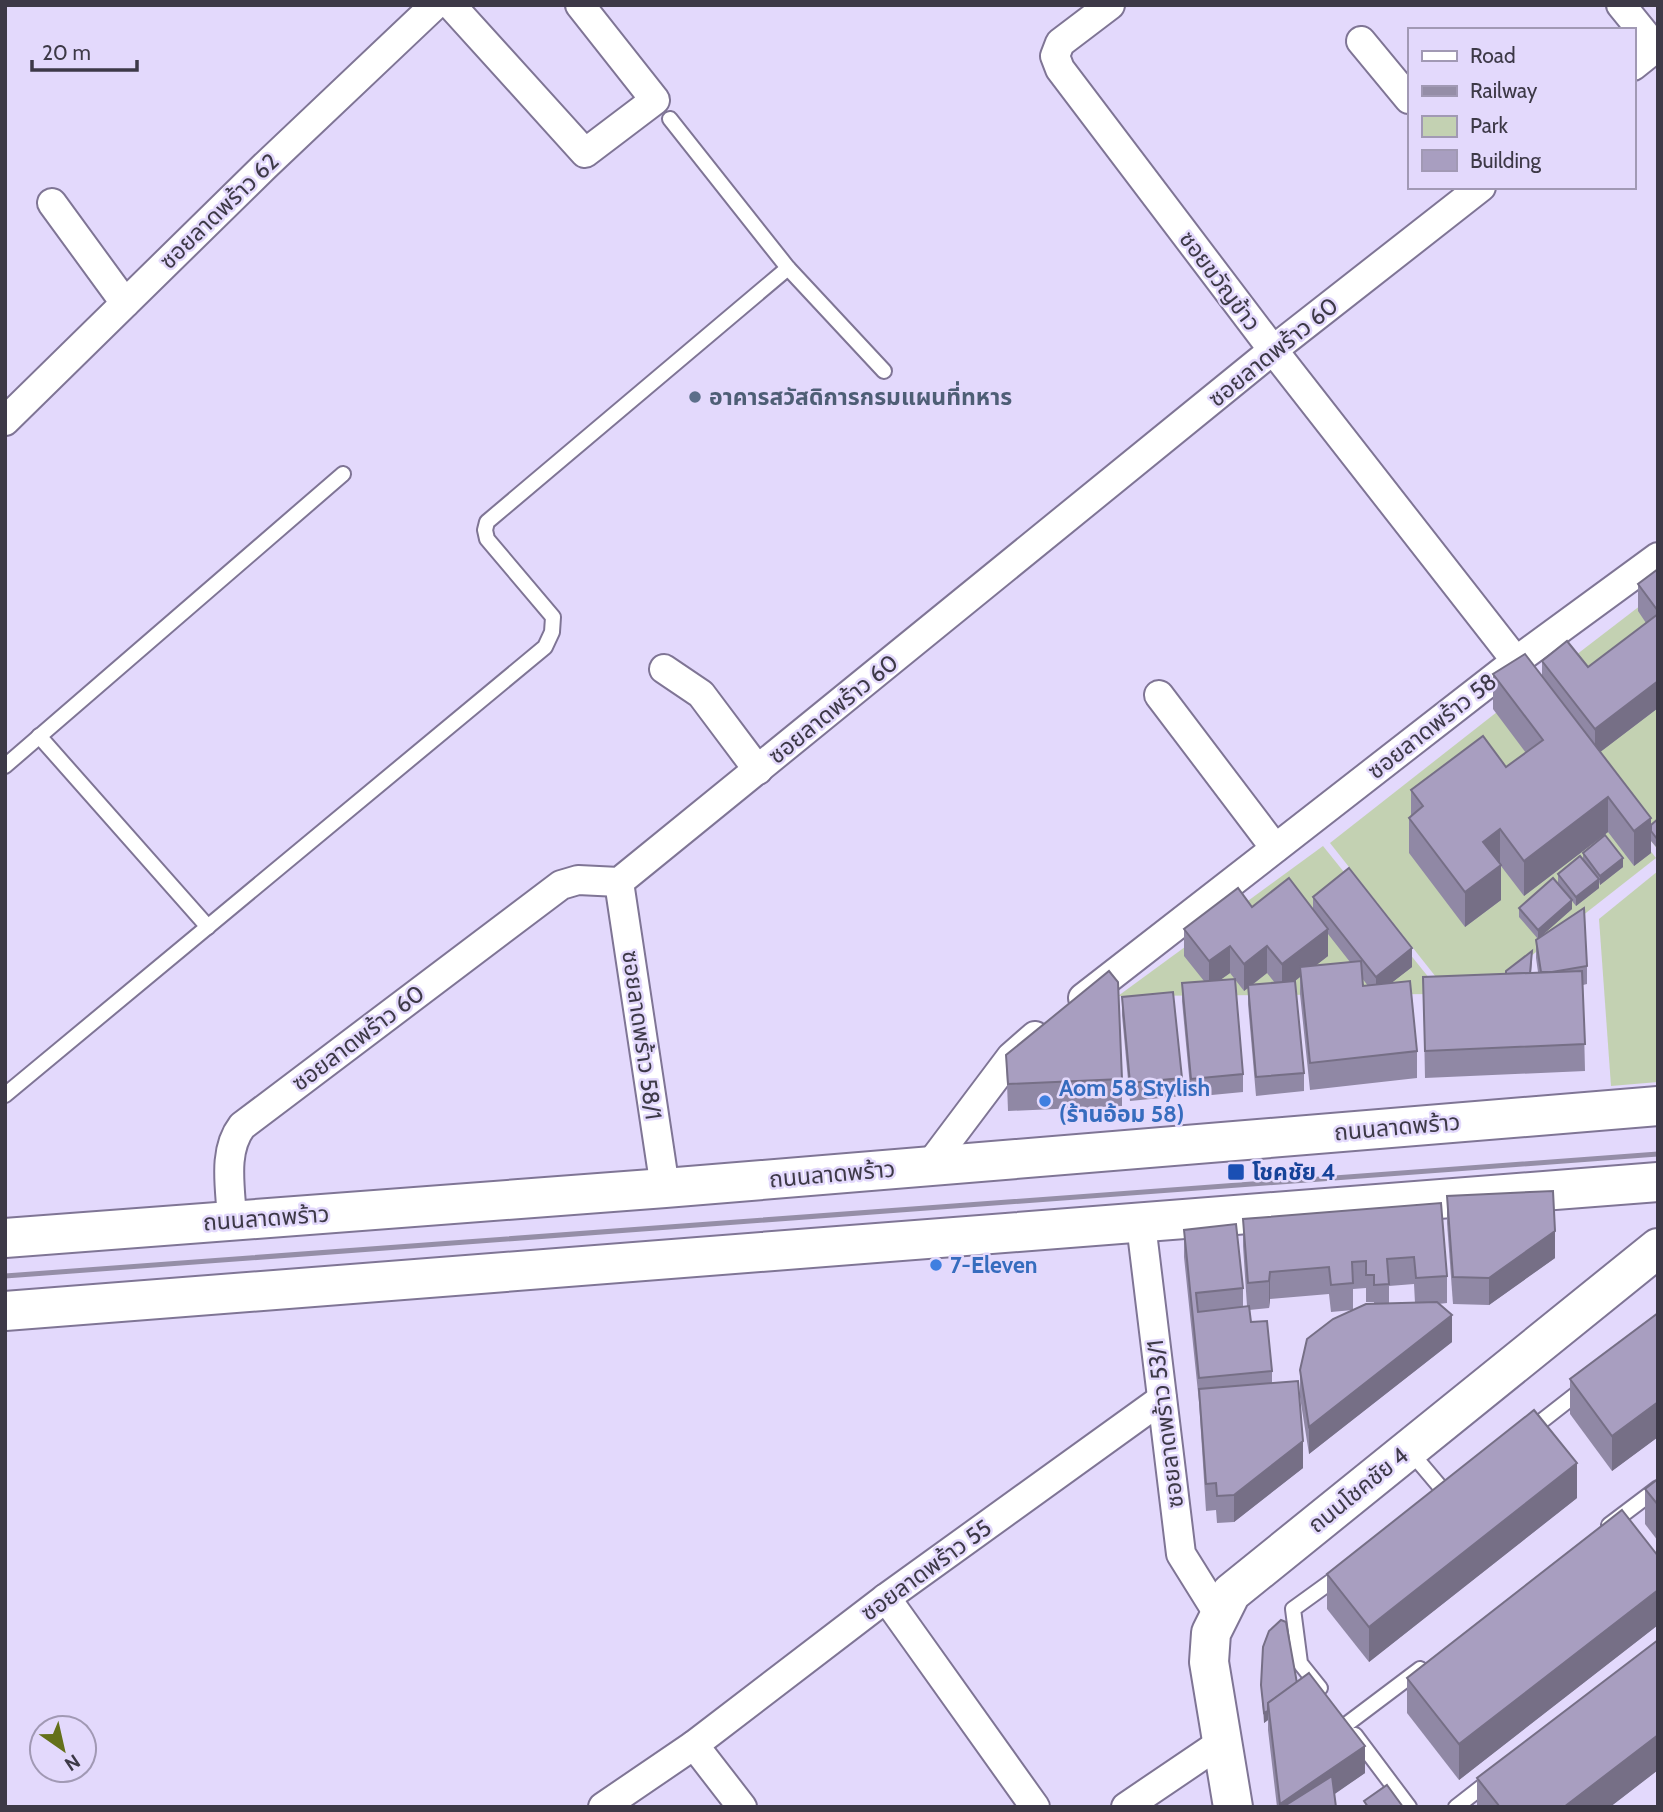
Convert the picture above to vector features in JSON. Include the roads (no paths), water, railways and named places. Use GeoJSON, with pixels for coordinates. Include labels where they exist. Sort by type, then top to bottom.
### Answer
{"type":"FeatureCollection","features":[{"type":"Feature","properties":{"kind":"main road","name":"ถนนลาดพร้าว"},"geometry":{"type":"LineString","coordinates":[[5,1238],[929,1167],[1658,1106]]}},
{"type":"Feature","properties":{"kind":"main road"},"geometry":{"type":"LineString","coordinates":[[5,1311],[1658,1182]]}},
{"type":"Feature","properties":{"kind":"main road","name":"ถนนโชคชัย 4"},"geometry":{"type":"LineString","coordinates":[[1233,1807],[1209,1662],[1210,1633],[1231,1593],[1658,1248]]}},
{"type":"Feature","properties":{"kind":"street","name":"ซอยลาดพร้าว 62"},"geometry":{"type":"LineString","coordinates":[[5,421],[265,166],[435,5]]}},
{"type":"Feature","properties":{"kind":"street"},"geometry":{"type":"LineString","coordinates":[[450,5],[585,153],[655,100],[580,5]]}},
{"type":"Feature","properties":{"kind":"street","name":"ซอยขวัญข้าว"},"geometry":{"type":"LineString","coordinates":[[1110,5],[1060,43],[1055,56],[1060,69],[1273,351],[1516,661]]}},
{"type":"Feature","properties":{"kind":"street"},"geometry":{"type":"LineString","coordinates":[[1622,5],[1657,47],[1635,64]]}},
{"type":"Feature","properties":{"kind":"street"},"geometry":{"type":"LineString","coordinates":[[1362,41],[1408,98]]}},
{"type":"Feature","properties":{"kind":"street","name":"ซอยลาดพร้าว 60"},"geometry":{"type":"LineString","coordinates":[[232,1221],[230,1150],[233,1138],[242,1126],[561,885],[578,880],[619,882],[1273,351],[1478,189]]}},
{"type":"Feature","properties":{"kind":"street"},"geometry":{"type":"LineString","coordinates":[[52,203],[125,303]]}},
{"type":"Feature","properties":{"kind":"street","name":"ซอยลาดพร้าว 58"},"geometry":{"type":"LineString","coordinates":[[929,1167],[1011,1057],[1516,661],[1658,557]]}},
{"type":"Feature","properties":{"kind":"street"},"geometry":{"type":"LineString","coordinates":[[664,669],[701,694],[758,770]]}},
{"type":"Feature","properties":{"kind":"street"},"geometry":{"type":"LineString","coordinates":[[1159,695],[1275,848]]}},
{"type":"Feature","properties":{"kind":"street","name":"ซอยลาดพร้าว 58/1"},"geometry":{"type":"LineString","coordinates":[[619,882],[665,1188]]}},
{"type":"Feature","properties":{"kind":"street","name":"ซอยลาดพร้าว 53/1"},"geometry":{"type":"LineString","coordinates":[[1141,1224],[1181,1554],[1219,1615]]}},
{"type":"Feature","properties":{"kind":"street","name":"ซอยลาดพร้าว 55"},"geometry":{"type":"LineString","coordinates":[[603,1807],[694,1745],[886,1598],[1162,1399]]}},
{"type":"Feature","properties":{"kind":"street"},"geometry":{"type":"LineString","coordinates":[[886,1598],[1035,1807]]}},
{"type":"Feature","properties":{"kind":"street"},"geometry":{"type":"LineString","coordinates":[[1126,1807],[1222,1742]]}},
{"type":"Feature","properties":{"kind":"street"},"geometry":{"type":"LineString","coordinates":[[694,1745],[742,1807]]}},
{"type":"Feature","properties":{"kind":"lane"},"geometry":{"type":"LineString","coordinates":[[670,120],[788,268],[884,371]]}},
{"type":"Feature","properties":{"kind":"lane"},"geometry":{"type":"LineString","coordinates":[[5,1095],[545,647],[552,632],[553,617],[487,538],[487,522],[788,268]]}},
{"type":"Feature","properties":{"kind":"lane"},"geometry":{"type":"LineString","coordinates":[[5,766],[343,474]]}},
{"type":"Feature","properties":{"kind":"lane"},"geometry":{"type":"LineString","coordinates":[[39,736],[208,927]]}},
{"type":"Feature","properties":{"kind":"lane"},"geometry":{"type":"LineString","coordinates":[[1522,1436],[1597,1378]]}},
{"type":"Feature","properties":{"kind":"lane"},"geometry":{"type":"LineString","coordinates":[[1408,1449],[1447,1495]]}},
{"type":"Feature","properties":{"kind":"lane"},"geometry":{"type":"LineString","coordinates":[[1602,1530],[1658,1488]]}},
{"type":"Feature","properties":{"kind":"lane"},"geometry":{"type":"LineString","coordinates":[[1348,1568],[1293,1609],[1300,1663],[1409,1807]]}},
{"type":"Feature","properties":{"kind":"lane"},"geometry":{"type":"LineString","coordinates":[[1339,1713],[1436,1656]]}},
{"type":"Feature","properties":{"kind":"lane"},"geometry":{"type":"LineString","coordinates":[[1456,1807],[1509,1766]]}},
{"type":"Feature","properties":{"kind":"railway"},"geometry":{"type":"LineString","coordinates":[[5,1276],[1658,1154]]}},
{"type":"Feature","properties":{"kind":"place","name":"อาคารสวัสดิการกรมแผนที่ทหาร"},"geometry":{"type":"Point","coordinates":[695,397]}},
{"type":"Feature","properties":{"kind":"place","name":"Aom 58 Stylish (ร้านอ้อม 58)"},"geometry":{"type":"Point","coordinates":[1045,1101]}},
{"type":"Feature","properties":{"kind":"place","name":"โชคชัย 4"},"geometry":{"type":"Point","coordinates":[1236,1172]}},
{"type":"Feature","properties":{"kind":"place","name":"7-Eleven"},"geometry":{"type":"Point","coordinates":[936,1265]}}]}
